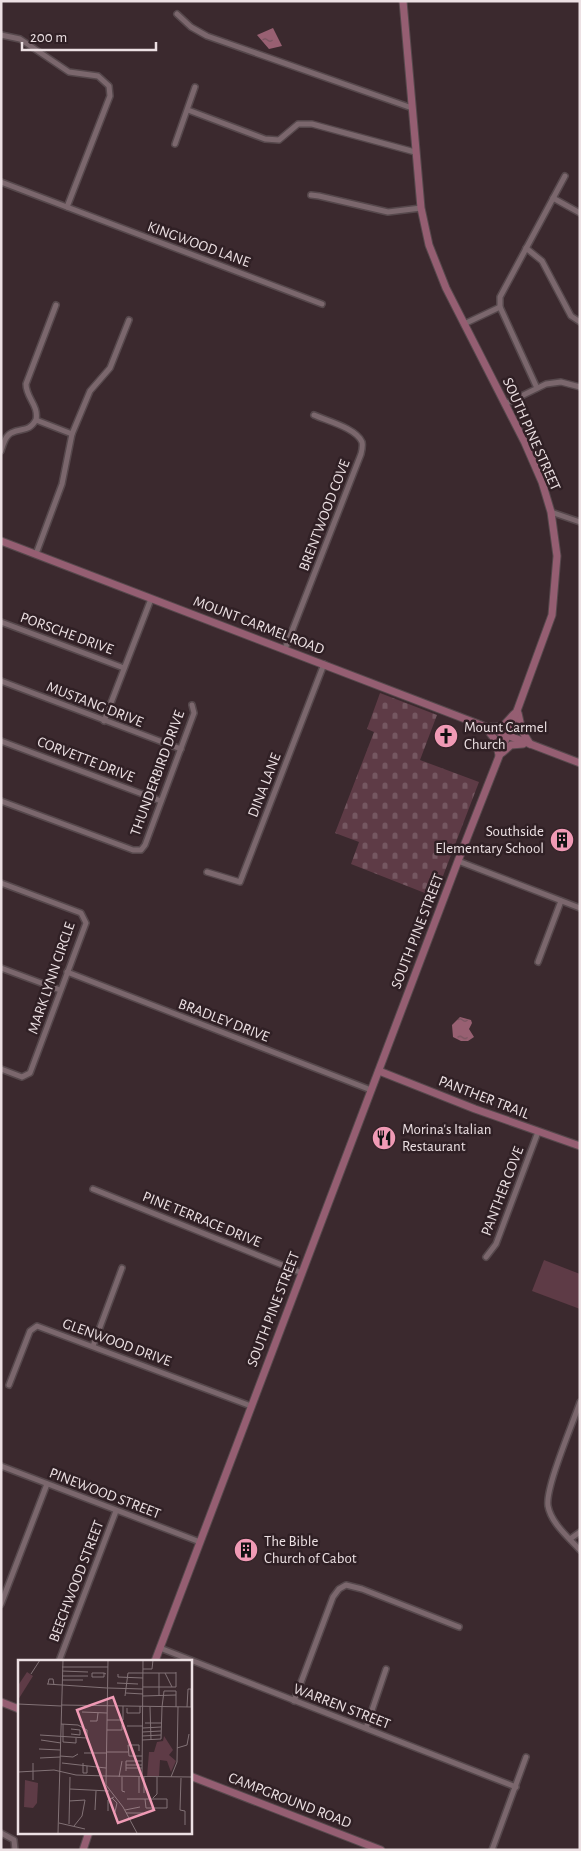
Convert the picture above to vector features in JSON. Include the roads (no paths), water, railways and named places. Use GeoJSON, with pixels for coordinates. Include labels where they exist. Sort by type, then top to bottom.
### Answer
{"type":"FeatureCollection","features":[{"type":"Feature","properties":{"kind":"main road","name":"SOUTH PINE STREET"},"geometry":{"type":"LineString","coordinates":[[155,1660],[458,861],[518,710],[552,615],[556,556],[551,512],[542,482],[446,288],[429,245],[421,208],[415,152],[403,1]]}},
{"type":"Feature","properties":{"kind":"main road","name":"MOUNT CARMEL ROAD"},"geometry":{"type":"LineString","coordinates":[[1,541],[580,763]]}},
{"type":"Feature","properties":{"kind":"main road"},"geometry":{"type":"LineString","coordinates":[[485,727],[496,728],[503,726],[518,710]]}},
{"type":"Feature","properties":{"kind":"main road"},"geometry":{"type":"LineString","coordinates":[[518,710],[519,723],[531,744]]}},
{"type":"Feature","properties":{"kind":"main road"},"geometry":{"type":"LineString","coordinates":[[485,727],[496,741],[499,756]]}},
{"type":"Feature","properties":{"kind":"main road"},"geometry":{"type":"LineString","coordinates":[[499,756],[511,745],[518,743],[531,744]]}},
{"type":"Feature","properties":{"kind":"main road","name":"PANTHER TRAIL"},"geometry":{"type":"LineString","coordinates":[[379,1071],[538,1132],[580,1146]]}},
{"type":"Feature","properties":{"kind":"main road"},"geometry":{"type":"LineString","coordinates":[[1,1702],[18,1709]]}},
{"type":"Feature","properties":{"kind":"main road","name":"CAMPGROUND ROAD"},"geometry":{"type":"LineString","coordinates":[[191,1776],[381,1850]]}},
{"type":"Feature","properties":{"kind":"main road"},"geometry":{"type":"LineString","coordinates":[[83,1850],[89,1834]]}},
{"type":"Feature","properties":{"kind":"street"},"geometry":{"type":"LineString","coordinates":[[177,14],[191,27],[207,36],[412,108]]}},
{"type":"Feature","properties":{"kind":"street"},"geometry":{"type":"LineString","coordinates":[[1,35],[20,39],[69,72],[98,76],[108,86],[110,96],[67,207]]}},
{"type":"Feature","properties":{"kind":"street"},"geometry":{"type":"LineString","coordinates":[[175,144],[195,87]]}},
{"type":"Feature","properties":{"kind":"street"},"geometry":{"type":"LineString","coordinates":[[188,110],[265,139],[279,140],[298,124],[312,124],[415,152]]}},
{"type":"Feature","properties":{"kind":"street"},"geometry":{"type":"LineString","coordinates":[[537,388],[500,307],[500,297],[565,176]]}},
{"type":"Feature","properties":{"kind":"street","name":"KINGWOOD LANE"},"geometry":{"type":"LineString","coordinates":[[1,182],[322,304]]}},
{"type":"Feature","properties":{"kind":"street"},"geometry":{"type":"LineString","coordinates":[[311,195],[388,212],[421,208]]}},
{"type":"Feature","properties":{"kind":"street"},"geometry":{"type":"LineString","coordinates":[[553,198],[580,212]]}},
{"type":"Feature","properties":{"kind":"street"},"geometry":{"type":"LineString","coordinates":[[526,248],[542,260],[571,316],[580,322]]}},
{"type":"Feature","properties":{"kind":"street"},"geometry":{"type":"LineString","coordinates":[[1,451],[11,433],[27,430],[36,420],[36,409],[26,392],[26,384],[56,305]]}},
{"type":"Feature","properties":{"kind":"street"},"geometry":{"type":"LineString","coordinates":[[464,324],[500,307]]}},
{"type":"Feature","properties":{"kind":"street"},"geometry":{"type":"LineString","coordinates":[[36,554],[62,484],[72,434],[90,391],[110,368],[129,320]]}},
{"type":"Feature","properties":{"kind":"street"},"geometry":{"type":"LineString","coordinates":[[505,404],[546,384],[561,382],[580,387]]}},
{"type":"Feature","properties":{"kind":"street","name":"BRENTWOOD COVE"},"geometry":{"type":"LineString","coordinates":[[285,649],[361,454],[363,444],[358,435],[351,430],[314,415]]}},
{"type":"Feature","properties":{"kind":"street"},"geometry":{"type":"LineString","coordinates":[[36,420],[72,434]]}},
{"type":"Feature","properties":{"kind":"street"},"geometry":{"type":"LineString","coordinates":[[551,512],[580,522]]}},
{"type":"Feature","properties":{"kind":"street"},"geometry":{"type":"LineString","coordinates":[[104,721],[151,599]]}},
{"type":"Feature","properties":{"kind":"street","name":"PORSCHE DRIVE"},"geometry":{"type":"LineString","coordinates":[[1,622],[124,668]]}},
{"type":"Feature","properties":{"kind":"street","name":"DINA LANE"},"geometry":{"type":"LineString","coordinates":[[207,872],[240,882],[324,664]]}},
{"type":"Feature","properties":{"kind":"street","name":"MUSTANG DRIVE"},"geometry":{"type":"LineString","coordinates":[[1,681],[180,749]]}},
{"type":"Feature","properties":{"kind":"street","name":"THUNDERBIRD DRIVE"},"geometry":{"type":"LineString","coordinates":[[1,801],[133,850],[141,850],[145,845],[194,714],[192,705]]}},
{"type":"Feature","properties":{"kind":"street","name":"CORVETTE DRIVE"},"geometry":{"type":"LineString","coordinates":[[1,740],[161,801]]}},
{"type":"Feature","properties":{"kind":"street"},"geometry":{"type":"LineString","coordinates":[[458,861],[580,908]]}},
{"type":"Feature","properties":{"kind":"street","name":"MARK LYNN CIRCLE"},"geometry":{"type":"LineString","coordinates":[[1,884],[81,913],[86,923],[30,1073],[22,1077],[1,1069]]}},
{"type":"Feature","properties":{"kind":"street"},"geometry":{"type":"LineString","coordinates":[[538,962],[561,900]]}},
{"type":"Feature","properties":{"kind":"street"},"geometry":{"type":"LineString","coordinates":[[1,968],[60,990]]}},
{"type":"Feature","properties":{"kind":"street","name":"BRADLEY DRIVE"},"geometry":{"type":"LineString","coordinates":[[68,972],[371,1090]]}},
{"type":"Feature","properties":{"kind":"street","name":"PANTHER COVE"},"geometry":{"type":"LineString","coordinates":[[486,1257],[496,1244],[538,1132]]}},
{"type":"Feature","properties":{"kind":"street","name":"PINE TERRACE DRIVE"},"geometry":{"type":"LineString","coordinates":[[93,1189],[302,1273]]}},
{"type":"Feature","properties":{"kind":"street"},"geometry":{"type":"LineString","coordinates":[[93,1346],[122,1268]]}},
{"type":"Feature","properties":{"kind":"street","name":"GLENWOOD DRIVE"},"geometry":{"type":"LineString","coordinates":[[9,1385],[30,1330],[35,1326],[251,1406]]}},
{"type":"Feature","properties":{"kind":"street"},"geometry":{"type":"LineString","coordinates":[[580,1402],[548,1496],[548,1506],[554,1521],[580,1550]]}},
{"type":"Feature","properties":{"kind":"street","name":"PINEWOOD STREET"},"geometry":{"type":"LineString","coordinates":[[1,1466],[200,1542]]}},
{"type":"Feature","properties":{"kind":"street"},"geometry":{"type":"LineString","coordinates":[[1,1604],[47,1484]]}},
{"type":"Feature","properties":{"kind":"street","name":"BEECHWOOD STREET"},"geometry":{"type":"LineString","coordinates":[[59,1660],[116,1511]]}},
{"type":"Feature","properties":{"kind":"street"},"geometry":{"type":"LineString","coordinates":[[570,1539],[580,1532]]}},
{"type":"Feature","properties":{"kind":"street"},"geometry":{"type":"LineString","coordinates":[[294,1701],[333,1597],[339,1589],[346,1585],[362,1589],[459,1627]]}},
{"type":"Feature","properties":{"kind":"street","name":"WARREN STREET"},"geometry":{"type":"LineString","coordinates":[[160,1648],[190,1660]]}},
{"type":"Feature","properties":{"kind":"street","name":"WARREN STREET"},"geometry":{"type":"LineString","coordinates":[[191,1660],[516,1787]]}},
{"type":"Feature","properties":{"kind":"street"},"geometry":{"type":"LineString","coordinates":[[366,1728],[386,1669]]}},
{"type":"Feature","properties":{"kind":"street"},"geometry":{"type":"LineString","coordinates":[[492,1850],[526,1757]]}},
{"type":"Feature","properties":{"kind":"street"},"geometry":{"type":"LineString","coordinates":[[1,1833],[14,1840],[15,1850]]}},
{"type":"Feature","properties":{"kind":"water"},"geometry":{"type":"Polygon","coordinates":[[[273,28],[282,46],[269,49],[257,35],[273,28]]]}},
{"type":"Feature","properties":{"kind":"water"},"geometry":{"type":"Polygon","coordinates":[[[460,1017],[471,1020],[472,1023],[469,1029],[474,1037],[468,1041],[461,1041],[453,1037],[452,1025],[460,1017]]]}},
{"type":"Feature","properties":{"kind":"place","name":"Mount Carmel Church"},"geometry":{"type":"Point","coordinates":[446,736]}},
{"type":"Feature","properties":{"kind":"place","name":"Southside Elementary School"},"geometry":{"type":"Point","coordinates":[562,840]}},
{"type":"Feature","properties":{"kind":"place","name":"Morina's Italian Restaurant"},"geometry":{"type":"Point","coordinates":[384,1138]}},
{"type":"Feature","properties":{"kind":"place","name":"The Bible Church of Cabot"},"geometry":{"type":"Point","coordinates":[246,1550]}}]}
